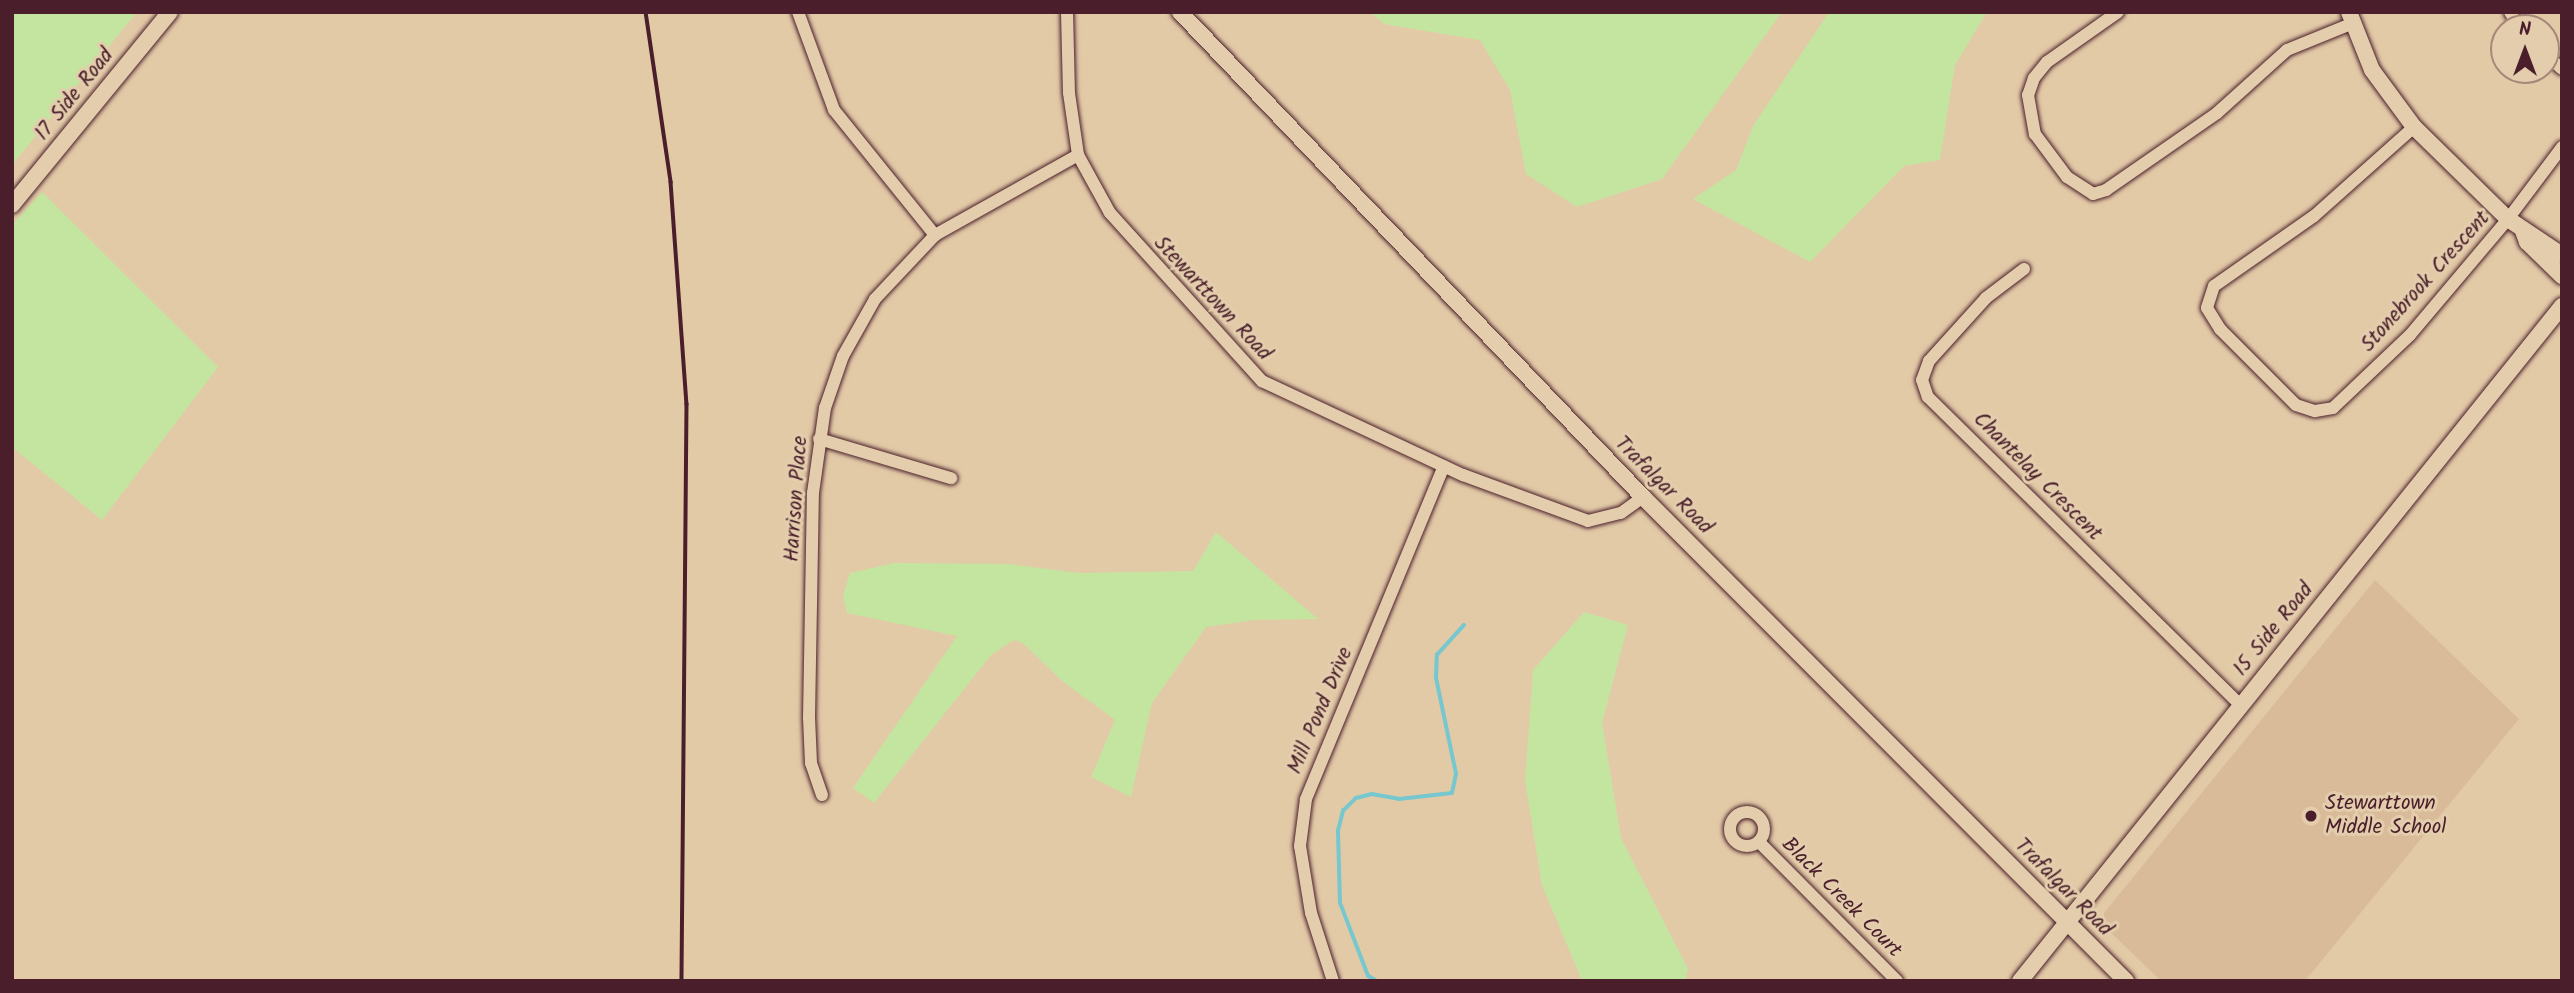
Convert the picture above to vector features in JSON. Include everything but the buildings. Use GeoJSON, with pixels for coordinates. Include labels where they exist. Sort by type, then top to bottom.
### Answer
{"type":"FeatureCollection","features":[{"type":"Feature","properties":{"kind":"street","name":"17 Side Road"},"geometry":{"type":"LineString","coordinates":[[12,205],[170,12]]}},
{"type":"Feature","properties":{"kind":"street"},"geometry":{"type":"LineString","coordinates":[[798,12],[834,110],[935,236]]}},
{"type":"Feature","properties":{"kind":"street","name":"Stewarttown Road"},"geometry":{"type":"LineString","coordinates":[[1067,12],[1069,93],[1078,155],[1118,223],[1262,381],[1463,475],[1588,521],[1622,513],[1643,497]]}},
{"type":"Feature","properties":{"kind":"street","name":"Trafalgar Road"},"geometry":{"type":"LineString","coordinates":[[1180,12],[1643,497],[2126,981]]}},
{"type":"Feature","properties":{"kind":"street"},"geometry":{"type":"LineString","coordinates":[[2118,12],[2047,62],[2034,78],[2028,95],[2035,134],[2067,177],[2093,194],[2106,190],[2217,113],[2287,50],[2350,18],[2372,70],[2414,127],[2508,219],[2523,231],[2546,241],[2562,256]]}},
{"type":"Feature","properties":{"kind":"street","name":"Stonebrook Crescent"},"geometry":{"type":"LineString","coordinates":[[2414,127],[2314,216],[2214,286],[2207,307],[2239,348],[2297,405],[2315,411],[2333,408],[2410,335],[2508,219]]}},
{"type":"Feature","properties":{"kind":"street"},"geometry":{"type":"LineString","coordinates":[[2508,219],[2562,147]]}},
{"type":"Feature","properties":{"kind":"street","name":"Harrison Place"},"geometry":{"type":"LineString","coordinates":[[822,795],[811,763],[813,493],[819,439],[843,356],[868,310],[935,236],[1078,155]]}},
{"type":"Feature","properties":{"kind":"street"},"geometry":{"type":"LineString","coordinates":[[2523,231],[2527,242],[2562,276]]}},
{"type":"Feature","properties":{"kind":"street","name":"Chantelay Crescent"},"geometry":{"type":"LineString","coordinates":[[2024,269],[1986,298],[1929,360],[1922,380],[1928,397],[2240,705]]}},
{"type":"Feature","properties":{"kind":"street","name":"15 Side Road"},"geometry":{"type":"LineString","coordinates":[[2020,981],[2562,306]]}},
{"type":"Feature","properties":{"kind":"street"},"geometry":{"type":"LineString","coordinates":[[819,439],[951,478]]}},
{"type":"Feature","properties":{"kind":"street","name":"Mill Pond Drive"},"geometry":{"type":"LineString","coordinates":[[1333,981],[1311,913],[1300,846],[1306,799],[1444,466]]}},
{"type":"Feature","properties":{"kind":"street","name":"Black Creek Court"},"geometry":{"type":"LineString","coordinates":[[1759,842],[1897,981]]}},
{"type":"Feature","properties":{"kind":"shaded area","name":"Stewarttown Middle School"},"geometry":{"type":"Polygon","coordinates":[[[2375,580],[2519,719],[2305,981],[2161,981],[2104,926],[2104,913],[2375,580]]]}},
{"type":"Feature","properties":{"kind":"green space"},"geometry":{"type":"Polygon","coordinates":[[[12,12],[137,12],[12,165],[12,12]]]}},
{"type":"Feature","properties":{"kind":"green space"},"geometry":{"type":"Polygon","coordinates":[[[1370,12],[1782,12],[1662,179],[1577,207],[1526,174],[1510,90],[1480,40],[1384,24],[1370,12]]]}},
{"type":"Feature","properties":{"kind":"green space"},"geometry":{"type":"Polygon","coordinates":[[[1829,12],[1987,12],[1955,65],[1940,160],[1904,166],[1810,262],[1693,199],[1736,170],[1753,126],[1829,12]]]}},
{"type":"Feature","properties":{"kind":"green space"},"geometry":{"type":"Polygon","coordinates":[[[42,192],[218,367],[102,520],[12,447],[12,225],[42,192]]]}},
{"type":"Feature","properties":{"kind":"green space"},"geometry":{"type":"Polygon","coordinates":[[[1216,532],[1318,619],[1254,620],[1206,627],[1152,703],[1131,797],[1091,777],[1115,720],[1061,680],[1023,643],[1014,640],[991,655],[874,803],[853,788],[957,636],[847,613],[843,596],[850,573],[894,563],[1008,564],[1079,573],[1193,571],[1216,532]]]}},
{"type":"Feature","properties":{"kind":"green space"},"geometry":{"type":"Polygon","coordinates":[[[1584,612],[1628,625],[1602,723],[1621,838],[1688,969],[1685,981],[1582,981],[1542,885],[1525,781],[1533,670],[1584,612]]]}},
{"type":"Feature","properties":{"kind":"waterway"},"geometry":{"type":"LineString","coordinates":[[1376,981],[1368,976],[1340,903],[1338,831],[1343,811],[1356,798],[1372,794],[1399,799],[1452,793],[1456,774],[1436,678],[1437,655],[1464,625]]}},
{"type":"Feature","properties":{"kind":"railway"},"geometry":{"type":"LineString","coordinates":[[646,12],[671,182],[687,404],[682,981]]}},
{"type":"Feature","properties":{"kind":"place","name":"Stewarttown Middle School"},"geometry":{"type":"Point","coordinates":[2311,816]}}]}
